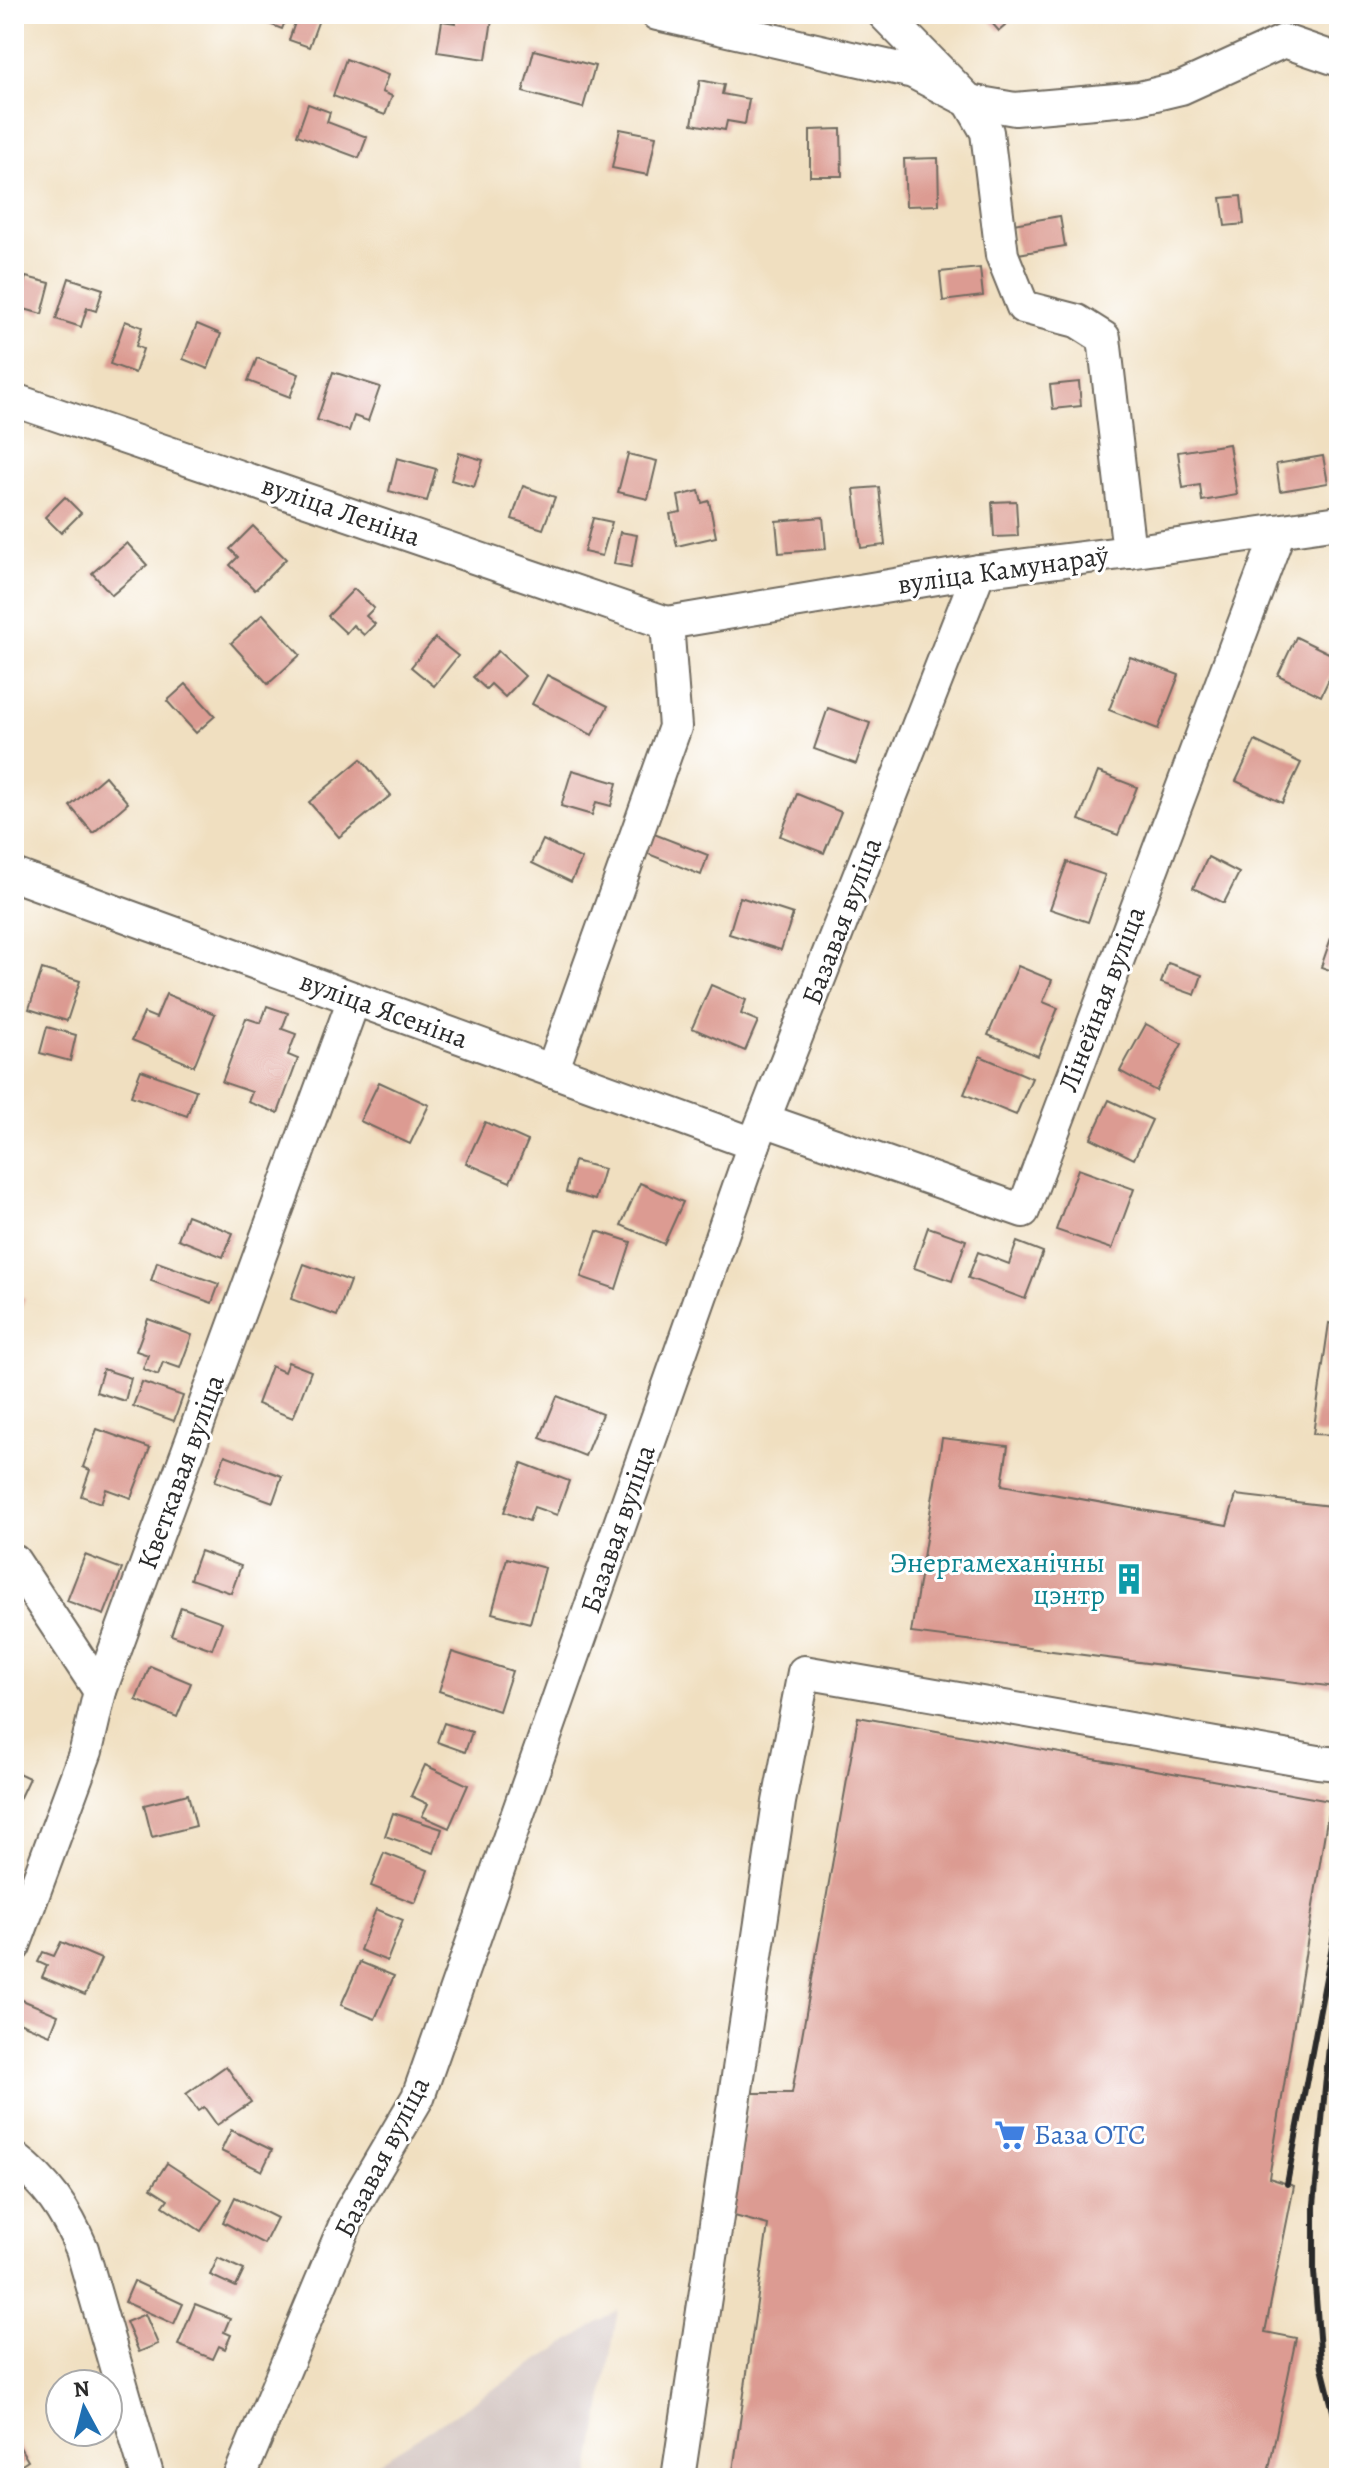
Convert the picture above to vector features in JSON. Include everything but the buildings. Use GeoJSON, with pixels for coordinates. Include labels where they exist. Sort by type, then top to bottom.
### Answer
{"type":"FeatureCollection","features":[{"type":"Feature","properties":{"kind":"street"},"geometry":{"type":"LineString","coordinates":[[657,14],[913,72],[969,101],[1015,109],[1139,98],[1181,88],[1281,28],[1339,60]]}},
{"type":"Feature","properties":{"kind":"street"},"geometry":{"type":"LineString","coordinates":[[884,14],[969,101],[987,132],[1002,255],[1023,307],[1077,321],[1104,338],[1129,552]]}},
{"type":"Feature","properties":{"kind":"street","name":"вуліца Леніна"},"geometry":{"type":"LineString","coordinates":[[14,400],[667,623]]}},
{"type":"Feature","properties":{"kind":"street","name":"вуліца Камунараў"},"geometry":{"type":"LineString","coordinates":[[667,623],[979,571],[1339,522]]}},
{"type":"Feature","properties":{"kind":"street","name":"Лінейная вуліца"},"geometry":{"type":"LineString","coordinates":[[759,1132],[1023,1211],[1279,531]]}},
{"type":"Feature","properties":{"kind":"street","name":"Базавая вуліца"},"geometry":{"type":"LineString","coordinates":[[239,2478],[351,2211],[418,2097],[759,1132],[979,571]]}},
{"type":"Feature","properties":{"kind":"street"},"geometry":{"type":"LineString","coordinates":[[552,1071],[675,727],[667,623]]}},
{"type":"Feature","properties":{"kind":"street","name":"вуліца Ясеніна"},"geometry":{"type":"LineString","coordinates":[[14,875],[552,1071],[759,1132]]}},
{"type":"Feature","properties":{"kind":"street","name":"Кветкавая вуліца"},"geometry":{"type":"LineString","coordinates":[[14,1946],[86,1751],[100,1691],[354,999]]}},
{"type":"Feature","properties":{"kind":"street"},"geometry":{"type":"LineString","coordinates":[[14,1561],[100,1691]]}},
{"type":"Feature","properties":{"kind":"street"},"geometry":{"type":"LineString","coordinates":[[678,2478],[779,1802],[804,1672],[1339,1764]]}},
{"type":"Feature","properties":{"kind":"street"},"geometry":{"type":"LineString","coordinates":[[14,2158],[54,2195],[71,2221],[148,2478]]}},
{"type":"Feature","properties":{"kind":"shaded area"},"geometry":{"type":"Polygon","coordinates":[[[618,2310],[589,2478],[354,2478],[618,2310]]]}},
{"type":"Feature","properties":{"kind":"railway"},"geometry":{"type":"LineString","coordinates":[[1287,2184],[1339,1909]]}},
{"type":"Feature","properties":{"kind":"railway"},"geometry":{"type":"LineString","coordinates":[[1339,1940],[1314,2205],[1314,2272],[1321,2363],[1339,2435]]}},
{"type":"Feature","properties":{"kind":"place","name":"Энергамеханічны цэнтр"},"geometry":{"type":"Point","coordinates":[1129,1579]}},
{"type":"Feature","properties":{"kind":"place","name":"База ОТС"},"geometry":{"type":"Point","coordinates":[1010,2135]}}]}
